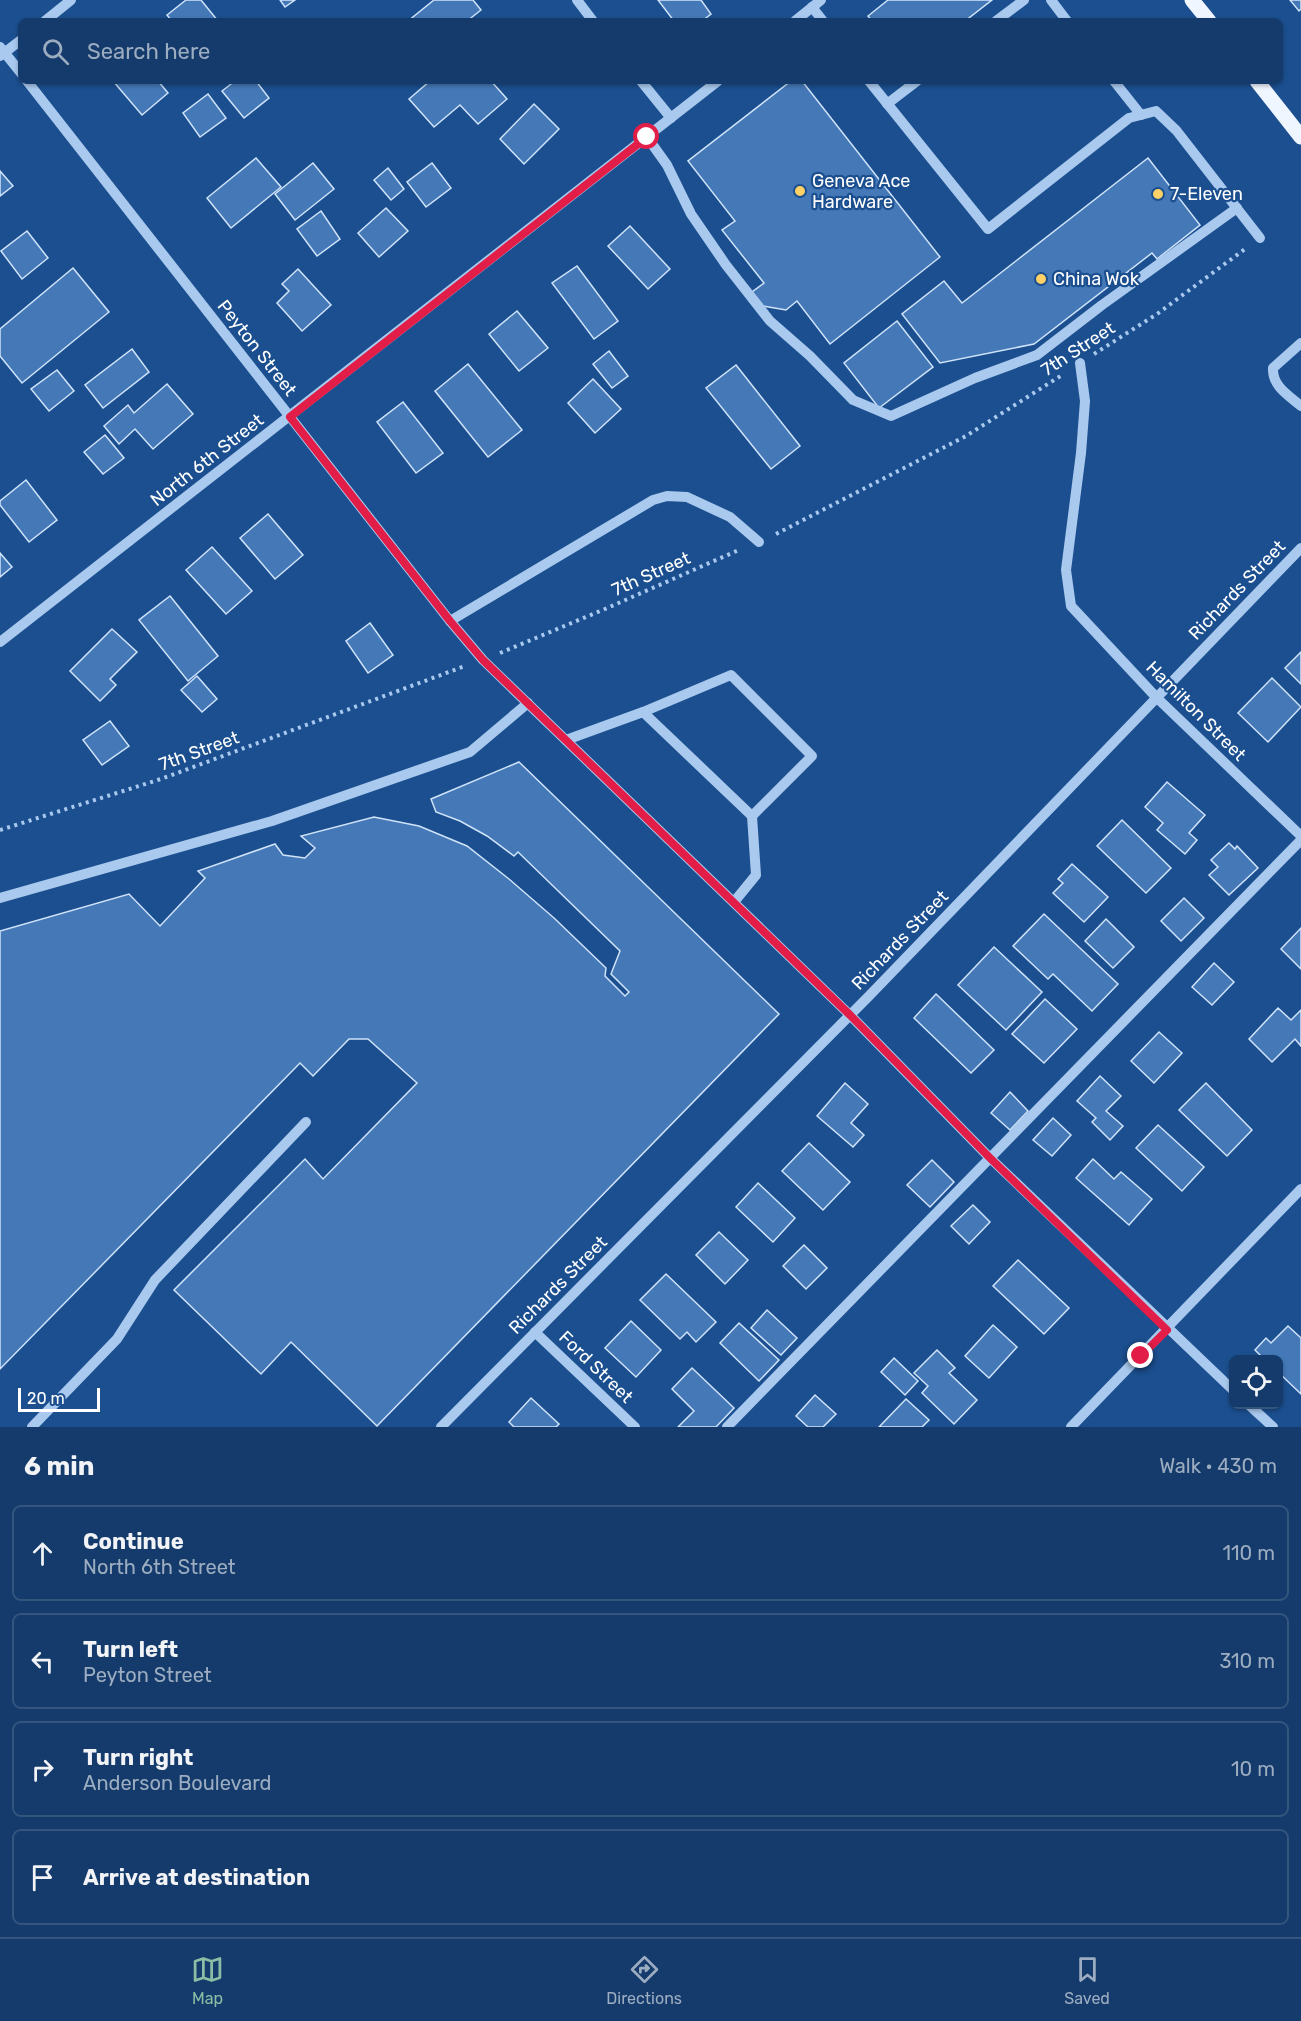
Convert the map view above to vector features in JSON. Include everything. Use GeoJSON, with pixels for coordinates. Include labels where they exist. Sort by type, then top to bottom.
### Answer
{"type":"FeatureCollection","features":[{"type":"Feature","properties":{"kind":"main road"},"geometry":{"type":"LineString","coordinates":[[1192,0],[1207,18]]}},
{"type":"Feature","properties":{"kind":"main road"},"geometry":{"type":"LineString","coordinates":[[1259,84],[1301,137]]}},
{"type":"Feature","properties":{"kind":"street"},"geometry":{"type":"LineString","coordinates":[[49,18],[71,0]]}},
{"type":"Feature","properties":{"kind":"street"},"geometry":{"type":"LineString","coordinates":[[577,0],[591,18]]}},
{"type":"Feature","properties":{"kind":"street"},"geometry":{"type":"LineString","coordinates":[[1000,18],[1024,0]]}},
{"type":"Feature","properties":{"kind":"street"},"geometry":{"type":"LineString","coordinates":[[1051,0],[1065,18]]}},
{"type":"Feature","properties":{"kind":"street"},"geometry":{"type":"LineString","coordinates":[[799,18],[817,4]]}},
{"type":"Feature","properties":{"kind":"street"},"geometry":{"type":"LineString","coordinates":[[18,42],[2,52],[18,70]]}},
{"type":"Feature","properties":{"kind":"street","name":"Peyton Street"},"geometry":{"type":"LineString","coordinates":[[29,84],[483,660],[850,1015],[989,1157],[1229,1387]]}},
{"type":"Feature","properties":{"kind":"street"},"geometry":{"type":"LineString","coordinates":[[643,84],[671,118]]}},
{"type":"Feature","properties":{"kind":"street","name":"North 6th Street"},"geometry":{"type":"LineString","coordinates":[[0,642],[714,84]]}},
{"type":"Feature","properties":{"kind":"street"},"geometry":{"type":"LineString","coordinates":[[871,84],[988,229],[1129,118],[1156,111],[1176,130],[1260,238]]}},
{"type":"Feature","properties":{"kind":"street"},"geometry":{"type":"LineString","coordinates":[[886,104],[913,84]]}},
{"type":"Feature","properties":{"kind":"street"},"geometry":{"type":"LineString","coordinates":[[1116,84],[1141,115]]}},
{"type":"Feature","properties":{"kind":"street"},"geometry":{"type":"LineString","coordinates":[[647,137],[667,165],[691,213],[726,265],[770,321],[810,356],[853,400],[891,416],[975,378],[1037,355],[1102,304],[1237,208]]}},
{"type":"Feature","properties":{"kind":"street"},"geometry":{"type":"LineString","coordinates":[[1301,343],[1273,368],[1272,375],[1275,384],[1301,406]]}},
{"type":"Feature","properties":{"kind":"street","name":"Hamilton Street"},"geometry":{"type":"LineString","coordinates":[[1080,363],[1085,401],[1081,453],[1066,570],[1071,606],[1156,697],[1301,838]]}},
{"type":"Feature","properties":{"kind":"street"},"geometry":{"type":"LineString","coordinates":[[450,621],[653,500],[667,496],[687,497],[730,517],[759,542]]}},
{"type":"Feature","properties":{"kind":"street","name":"Richards Street"},"geometry":{"type":"LineString","coordinates":[[441,1427],[850,1015],[1301,548]]}},
{"type":"Feature","properties":{"kind":"street"},"geometry":{"type":"LineString","coordinates":[[566,740],[643,712],[731,675],[812,756],[752,816]]}},
{"type":"Feature","properties":{"kind":"street"},"geometry":{"type":"LineString","coordinates":[[0,898],[272,821],[470,752],[528,703]]}},
{"type":"Feature","properties":{"kind":"street"},"geometry":{"type":"LineString","coordinates":[[643,712],[752,816],[756,875],[734,902]]}},
{"type":"Feature","properties":{"kind":"street"},"geometry":{"type":"LineString","coordinates":[[727,1427],[1301,838]]}},
{"type":"Feature","properties":{"kind":"street"},"geometry":{"type":"LineString","coordinates":[[32,1427],[117,1339],[155,1280],[306,1122]]}},
{"type":"Feature","properties":{"kind":"street"},"geometry":{"type":"LineString","coordinates":[[1071,1427],[1301,1189]]}},
{"type":"Feature","properties":{"kind":"street","name":"Ford Street"},"geometry":{"type":"LineString","coordinates":[[535,1332],[635,1427]]}},
{"type":"Feature","properties":{"kind":"street"},"geometry":{"type":"LineString","coordinates":[[1253,1409],[1273,1427]]}},
{"type":"Feature","properties":{"kind":"path","name":"7th Street"},"geometry":{"type":"LineString","coordinates":[[0,830],[161,779],[483,660],[759,542],[966,436],[1157,314],[1260,238]]}},
{"type":"Feature","properties":{"kind":"building"},"geometry":{"type":"Polygon","coordinates":[[[186,0],[201,0],[216,18],[170,18],[167,15],[186,0]]]}},
{"type":"Feature","properties":{"kind":"building"},"geometry":{"type":"Polygon","coordinates":[[[280,0],[295,0],[285,7],[280,0]]]}},
{"type":"Feature","properties":{"kind":"building"},"geometry":{"type":"Polygon","coordinates":[[[434,0],[473,0],[481,10],[471,18],[412,18],[434,0]]]}},
{"type":"Feature","properties":{"kind":"building"},"geometry":{"type":"Polygon","coordinates":[[[658,0],[701,0],[711,14],[706,18],[672,18],[658,0]]]}},
{"type":"Feature","properties":{"kind":"building"},"geometry":{"type":"Polygon","coordinates":[[[888,0],[992,0],[969,18],[870,18],[868,16],[888,0]]]}},
{"type":"Feature","properties":{"kind":"building"},"geometry":{"type":"Polygon","coordinates":[[[1290,0],[1301,0],[1299,11],[1290,0]]]}},
{"type":"Feature","properties":{"kind":"building"},"geometry":{"type":"Polygon","coordinates":[[[116,84],[160,84],[168,93],[142,115],[116,84]]]}},
{"type":"Feature","properties":{"kind":"building"},"geometry":{"type":"Polygon","coordinates":[[[231,84],[258,84],[269,98],[244,118],[222,91],[231,84]]]}},
{"type":"Feature","properties":{"kind":"building"},"geometry":{"type":"Polygon","coordinates":[[[426,84],[494,84],[507,99],[478,124],[460,105],[434,127],[409,99],[426,84]]]}},
{"type":"Feature","properties":{"kind":"building","name":"Geneva Ace Hardware"},"geometry":{"type":"Polygon","coordinates":[[[787,84],[804,84],[940,257],[830,344],[797,301],[786,310],[763,306],[752,292],[764,283],[722,230],[735,221],[688,161],[787,84]]]}},
{"type":"Feature","properties":{"kind":"building"},"geometry":{"type":"Polygon","coordinates":[[[208,94],[226,118],[200,137],[183,113],[208,94]]]}},
{"type":"Feature","properties":{"kind":"building"},"geometry":{"type":"Polygon","coordinates":[[[534,104],[559,129],[524,164],[500,139],[534,104]]]}},
{"type":"Feature","properties":{"kind":"building"},"geometry":{"type":"Polygon","coordinates":[[[256,158],[281,187],[231,228],[207,198],[256,158]]]}},
{"type":"Feature","properties":{"kind":"building"},"geometry":{"type":"Polygon","coordinates":[[[1148,158],[1200,225],[1157,259],[1152,253],[1034,344],[940,363],[902,314],[944,281],[962,303],[1148,158]]]}},
{"type":"Feature","properties":{"kind":"building"},"geometry":{"type":"Polygon","coordinates":[[[313,163],[334,189],[295,220],[275,194],[313,163]]]}},
{"type":"Feature","properties":{"kind":"building"},"geometry":{"type":"Polygon","coordinates":[[[432,163],[451,188],[426,207],[407,182],[432,163]]]}},
{"type":"Feature","properties":{"kind":"building"},"geometry":{"type":"Polygon","coordinates":[[[388,168],[404,189],[391,200],[374,180],[388,168]]]}},
{"type":"Feature","properties":{"kind":"building"},"geometry":{"type":"Polygon","coordinates":[[[0,171],[13,186],[0,196],[0,171]]]}},
{"type":"Feature","properties":{"kind":"building"},"geometry":{"type":"Polygon","coordinates":[[[386,208],[408,231],[379,257],[358,233],[386,208]]]}},
{"type":"Feature","properties":{"kind":"building"},"geometry":{"type":"Polygon","coordinates":[[[321,211],[340,239],[317,256],[297,229],[321,211]]]}},
{"type":"Feature","properties":{"kind":"building"},"geometry":{"type":"Polygon","coordinates":[[[630,226],[670,269],[648,289],[608,246],[630,226]]]}},
{"type":"Feature","properties":{"kind":"building"},"geometry":{"type":"Polygon","coordinates":[[[27,231],[48,258],[22,279],[1,251],[27,231]]]}},
{"type":"Feature","properties":{"kind":"building"},"geometry":{"type":"Polygon","coordinates":[[[577,266],[618,321],[594,339],[552,283],[577,266]]]}},
{"type":"Feature","properties":{"kind":"building"},"geometry":{"type":"Polygon","coordinates":[[[73,268],[109,312],[22,383],[0,356],[0,329],[73,268]]]}},
{"type":"Feature","properties":{"kind":"building"},"geometry":{"type":"Polygon","coordinates":[[[298,269],[331,305],[302,331],[277,303],[289,291],[282,284],[298,269]]]}},
{"type":"Feature","properties":{"kind":"building"},"geometry":{"type":"Polygon","coordinates":[[[517,311],[548,348],[519,371],[489,334],[517,311]]]}},
{"type":"Feature","properties":{"kind":"building"},"geometry":{"type":"Polygon","coordinates":[[[897,321],[933,367],[879,408],[844,363],[897,321]]]}},
{"type":"Feature","properties":{"kind":"building"},"geometry":{"type":"Polygon","coordinates":[[[132,349],[149,372],[103,408],[85,385],[132,349]]]}},
{"type":"Feature","properties":{"kind":"building"},"geometry":{"type":"Polygon","coordinates":[[[609,351],[628,376],[612,388],[593,364],[609,351]]]}},
{"type":"Feature","properties":{"kind":"building"},"geometry":{"type":"Polygon","coordinates":[[[468,364],[522,430],[488,457],[435,391],[468,364]]]}},
{"type":"Feature","properties":{"kind":"building"},"geometry":{"type":"Polygon","coordinates":[[[736,365],[800,446],[771,469],[706,388],[736,365]]]}},
{"type":"Feature","properties":{"kind":"building"},"geometry":{"type":"Polygon","coordinates":[[[57,370],[74,391],[49,411],[31,389],[57,370]]]}},
{"type":"Feature","properties":{"kind":"building"},"geometry":{"type":"Polygon","coordinates":[[[593,379],[621,409],[595,433],[568,403],[593,379]]]}},
{"type":"Feature","properties":{"kind":"building"},"geometry":{"type":"Polygon","coordinates":[[[167,384],[193,414],[153,449],[135,429],[119,444],[104,426],[128,405],[134,413],[167,384]]]}},
{"type":"Feature","properties":{"kind":"building"},"geometry":{"type":"Polygon","coordinates":[[[403,402],[443,453],[416,473],[377,422],[403,402]]]}},
{"type":"Feature","properties":{"kind":"building"},"geometry":{"type":"Polygon","coordinates":[[[105,435],[124,458],[103,474],[84,452],[105,435]]]}},
{"type":"Feature","properties":{"kind":"building"},"geometry":{"type":"Polygon","coordinates":[[[26,480],[57,520],[29,542],[0,505],[0,501],[26,480]]]}},
{"type":"Feature","properties":{"kind":"building"},"geometry":{"type":"Polygon","coordinates":[[[268,514],[303,555],[275,579],[240,538],[268,514]]]}},
{"type":"Feature","properties":{"kind":"building"},"geometry":{"type":"Polygon","coordinates":[[[212,547],[252,591],[226,614],[186,570],[212,547]]]}},
{"type":"Feature","properties":{"kind":"building"},"geometry":{"type":"Polygon","coordinates":[[[0,553],[12,567],[0,577],[0,553]]]}},
{"type":"Feature","properties":{"kind":"building"},"geometry":{"type":"Polygon","coordinates":[[[170,596],[218,656],[188,681],[139,620],[170,596]]]}},
{"type":"Feature","properties":{"kind":"building"},"geometry":{"type":"Polygon","coordinates":[[[370,623],[393,655],[368,673],[346,641],[370,623]]]}},
{"type":"Feature","properties":{"kind":"building"},"geometry":{"type":"Polygon","coordinates":[[[112,629],[137,652],[110,679],[116,685],[100,701],[70,671],[112,629]]]}},
{"type":"Feature","properties":{"kind":"building"},"geometry":{"type":"Polygon","coordinates":[[[1301,652],[1301,684],[1285,668],[1301,652]]]}},
{"type":"Feature","properties":{"kind":"building"},"geometry":{"type":"Polygon","coordinates":[[[197,676],[217,699],[202,712],[181,690],[197,676]]]}},
{"type":"Feature","properties":{"kind":"building"},"geometry":{"type":"Polygon","coordinates":[[[1272,678],[1301,707],[1268,742],[1238,713],[1272,678]]]}},
{"type":"Feature","properties":{"kind":"building"},"geometry":{"type":"Polygon","coordinates":[[[110,721],[129,746],[102,765],[83,740],[110,721]]]}},
{"type":"Feature","properties":{"kind":"building"},"geometry":{"type":"Polygon","coordinates":[[[519,762],[779,1014],[377,1426],[291,1342],[261,1374],[174,1290],[305,1159],[323,1179],[417,1083],[368,1039],[349,1039],[313,1076],[300,1063],[0,1369],[0,931],[129,894],[160,926],[205,878],[198,871],[275,844],[283,855],[305,858],[315,848],[301,836],[374,817],[419,826],[467,846],[554,918],[606,968],[605,976],[625,996],[629,992],[611,974],[620,951],[518,852],[514,856],[487,836],[460,821],[436,812],[431,799],[519,762]]]}},
{"type":"Feature","properties":{"kind":"building"},"geometry":{"type":"Polygon","coordinates":[[[1167,782],[1205,815],[1189,833],[1197,840],[1185,854],[1157,830],[1163,823],[1145,807],[1167,782]]]}},
{"type":"Feature","properties":{"kind":"building"},"geometry":{"type":"Polygon","coordinates":[[[1122,820],[1171,868],[1146,893],[1097,846],[1122,820]]]}},
{"type":"Feature","properties":{"kind":"building"},"geometry":{"type":"Polygon","coordinates":[[[1229,843],[1235,849],[1237,846],[1258,868],[1229,895],[1209,875],[1218,867],[1211,860],[1229,843]]]}},
{"type":"Feature","properties":{"kind":"building"},"geometry":{"type":"Polygon","coordinates":[[[1072,864],[1108,897],[1084,922],[1053,893],[1063,883],[1058,879],[1072,864]]]}},
{"type":"Feature","properties":{"kind":"building"},"geometry":{"type":"Polygon","coordinates":[[[1184,898],[1204,918],[1181,941],[1161,921],[1184,898]]]}},
{"type":"Feature","properties":{"kind":"building"},"geometry":{"type":"Polygon","coordinates":[[[1044,914],[1118,984],[1092,1011],[1053,974],[1048,979],[1013,946],[1044,914]]]}},
{"type":"Feature","properties":{"kind":"building"},"geometry":{"type":"Polygon","coordinates":[[[1106,919],[1134,947],[1113,968],[1085,941],[1106,919]]]}},
{"type":"Feature","properties":{"kind":"building"},"geometry":{"type":"Polygon","coordinates":[[[1301,928],[1301,969],[1281,949],[1301,928]]]}},
{"type":"Feature","properties":{"kind":"building"},"geometry":{"type":"Polygon","coordinates":[[[994,947],[1042,992],[1006,1030],[958,985],[994,947]]]}},
{"type":"Feature","properties":{"kind":"building"},"geometry":{"type":"Polygon","coordinates":[[[1214,963],[1234,982],[1212,1005],[1192,987],[1214,963]]]}},
{"type":"Feature","properties":{"kind":"building"},"geometry":{"type":"Polygon","coordinates":[[[936,994],[994,1050],[971,1073],[914,1018],[936,994]]]}},
{"type":"Feature","properties":{"kind":"building"},"geometry":{"type":"Polygon","coordinates":[[[1045,999],[1077,1029],[1044,1063],[1012,1034],[1045,999]]]}},
{"type":"Feature","properties":{"kind":"building"},"geometry":{"type":"Polygon","coordinates":[[[1278,1008],[1291,1020],[1301,1010],[1301,1046],[1295,1039],[1272,1062],[1249,1039],[1278,1008]]]}},
{"type":"Feature","properties":{"kind":"building"},"geometry":{"type":"Polygon","coordinates":[[[1159,1032],[1182,1053],[1154,1083],[1131,1061],[1159,1032]]]}},
{"type":"Feature","properties":{"kind":"building"},"geometry":{"type":"Polygon","coordinates":[[[1100,1076],[1121,1096],[1106,1111],[1123,1126],[1110,1140],[1092,1122],[1096,1118],[1077,1101],[1100,1076]]]}},
{"type":"Feature","properties":{"kind":"building"},"geometry":{"type":"Polygon","coordinates":[[[845,1083],[868,1104],[851,1123],[864,1135],[853,1147],[817,1116],[845,1083]]]}},
{"type":"Feature","properties":{"kind":"building"},"geometry":{"type":"Polygon","coordinates":[[[1206,1083],[1252,1130],[1227,1156],[1179,1110],[1206,1083]]]}},
{"type":"Feature","properties":{"kind":"building"},"geometry":{"type":"Polygon","coordinates":[[[1010,1092],[1028,1111],[1010,1130],[991,1113],[1010,1092]]]}},
{"type":"Feature","properties":{"kind":"building"},"geometry":{"type":"Polygon","coordinates":[[[1053,1118],[1071,1135],[1052,1156],[1033,1140],[1053,1118]]]}},
{"type":"Feature","properties":{"kind":"building"},"geometry":{"type":"Polygon","coordinates":[[[1158,1125],[1204,1167],[1182,1191],[1136,1148],[1158,1125]]]}},
{"type":"Feature","properties":{"kind":"building"},"geometry":{"type":"Polygon","coordinates":[[[809,1143],[850,1182],[823,1210],[782,1171],[809,1143]]]}},
{"type":"Feature","properties":{"kind":"building"},"geometry":{"type":"Polygon","coordinates":[[[1093,1159],[1114,1179],[1121,1172],[1152,1199],[1129,1225],[1076,1178],[1093,1159]]]}},
{"type":"Feature","properties":{"kind":"building"},"geometry":{"type":"Polygon","coordinates":[[[932,1160],[954,1182],[930,1207],[907,1185],[932,1160]]]}},
{"type":"Feature","properties":{"kind":"building"},"geometry":{"type":"Polygon","coordinates":[[[758,1183],[795,1218],[773,1242],[736,1207],[758,1183]]]}},
{"type":"Feature","properties":{"kind":"building"},"geometry":{"type":"Polygon","coordinates":[[[973,1205],[990,1222],[969,1244],[951,1226],[973,1205]]]}},
{"type":"Feature","properties":{"kind":"building"},"geometry":{"type":"Polygon","coordinates":[[[719,1232],[748,1260],[725,1284],[696,1255],[719,1232]]]}},
{"type":"Feature","properties":{"kind":"building"},"geometry":{"type":"Polygon","coordinates":[[[804,1245],[827,1268],[806,1289],[783,1266],[804,1245]]]}},
{"type":"Feature","properties":{"kind":"building"},"geometry":{"type":"Polygon","coordinates":[[[1018,1260],[1069,1308],[1044,1334],[993,1286],[1018,1260]]]}},
{"type":"Feature","properties":{"kind":"building"},"geometry":{"type":"Polygon","coordinates":[[[666,1274],[716,1322],[696,1342],[687,1332],[680,1339],[640,1300],[666,1274]]]}},
{"type":"Feature","properties":{"kind":"building"},"geometry":{"type":"Polygon","coordinates":[[[767,1310],[797,1338],[781,1355],[751,1328],[767,1310]]]}},
{"type":"Feature","properties":{"kind":"building"},"geometry":{"type":"Polygon","coordinates":[[[631,1321],[661,1350],[636,1377],[605,1348],[631,1321]]]}},
{"type":"Feature","properties":{"kind":"building"},"geometry":{"type":"Polygon","coordinates":[[[739,1323],[779,1360],[759,1381],[720,1343],[739,1323]]]}},
{"type":"Feature","properties":{"kind":"building"},"geometry":{"type":"Polygon","coordinates":[[[993,1325],[1017,1347],[989,1378],[965,1356],[993,1325]]]}},
{"type":"Feature","properties":{"kind":"building"},"geometry":{"type":"Polygon","coordinates":[[[1288,1326],[1301,1338],[1301,1394],[1283,1377],[1283,1355],[1260,1355],[1255,1350],[1266,1338],[1271,1343],[1288,1326]]]}},
{"type":"Feature","properties":{"kind":"building"},"geometry":{"type":"Polygon","coordinates":[[[937,1350],[955,1368],[949,1373],[977,1400],[954,1424],[922,1393],[928,1386],[914,1373],[937,1350]]]}},
{"type":"Feature","properties":{"kind":"building"},"geometry":{"type":"Polygon","coordinates":[[[894,1358],[918,1381],[905,1395],[881,1372],[894,1358]]]}},
{"type":"Feature","properties":{"kind":"building"},"geometry":{"type":"Polygon","coordinates":[[[692,1368],[734,1408],[716,1427],[678,1427],[694,1411],[672,1389],[692,1368]]]}},
{"type":"Feature","properties":{"kind":"building"},"geometry":{"type":"Polygon","coordinates":[[[815,1395],[836,1414],[823,1427],[808,1427],[796,1416],[815,1395]]]}},
{"type":"Feature","properties":{"kind":"building"},"geometry":{"type":"Polygon","coordinates":[[[531,1398],[559,1424],[556,1427],[514,1427],[509,1422],[531,1398]]]}},
{"type":"Feature","properties":{"kind":"building"},"geometry":{"type":"Polygon","coordinates":[[[906,1399],[929,1420],[922,1427],[879,1427],[906,1399]]]}},
{"type":"Feature","properties":{"kind":"place","name":"Geneva Ace Hardware"},"geometry":{"type":"Point","coordinates":[800,191]}},
{"type":"Feature","properties":{"kind":"place","name":"7-Eleven"},"geometry":{"type":"Point","coordinates":[1158,194]}},
{"type":"Feature","properties":{"kind":"place","name":"China Wok"},"geometry":{"type":"Point","coordinates":[1041,279]}},
{"type":"Feature","properties":{"kind":"route"},"geometry":{"type":"LineString","coordinates":[[647,137],[290,417],[483,660],[850,1015],[989,1157],[1167,1330],[1141,1356]]}}]}
